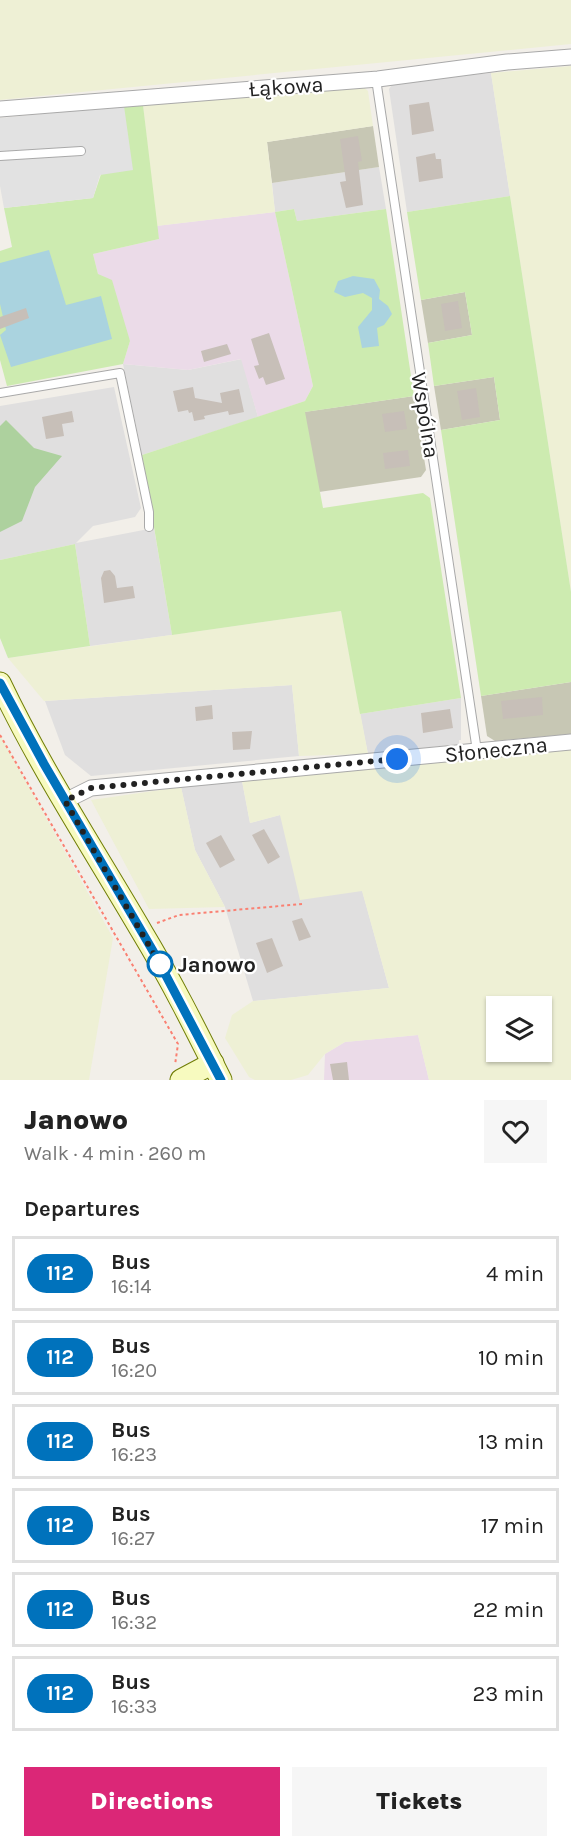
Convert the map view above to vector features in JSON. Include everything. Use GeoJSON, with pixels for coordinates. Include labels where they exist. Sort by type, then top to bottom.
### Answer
{"type":"FeatureCollection","features":[{"type":"Feature","properties":{"kind":"main road"},"geometry":{"type":"LineString","coordinates":[[0,683],[65,801],[144,935],[217,1071],[182,1079]]}},
{"type":"Feature","properties":{"kind":"street","name":"Łąkowa"},"geometry":{"type":"LineString","coordinates":[[0,109],[376,79],[507,62],[571,57]]}},
{"type":"Feature","properties":{"kind":"street","name":"Słoneczna"},"geometry":{"type":"LineString","coordinates":[[65,801],[91,788],[571,742]]}},
{"type":"Feature","properties":{"kind":"lane","name":"Wspólna"},"geometry":{"type":"LineString","coordinates":[[376,79],[477,751]]}},
{"type":"Feature","properties":{"kind":"lane"},"geometry":{"type":"LineString","coordinates":[[0,156],[81,152]]}},
{"type":"Feature","properties":{"kind":"lane"},"geometry":{"type":"LineString","coordinates":[[0,393],[120,373],[149,512],[149,527]]}},
{"type":"Feature","properties":{"kind":"path"},"geometry":{"type":"LineString","coordinates":[[0,735],[178,1044],[175,1065],[182,1079]]}},
{"type":"Feature","properties":{"kind":"path"},"geometry":{"type":"LineString","coordinates":[[144,935],[154,924],[179,915],[302,904]]}},
{"type":"Feature","properties":{"kind":"shaded area"},"geometry":{"type":"Polygon","coordinates":[[[0,0],[571,0],[571,44],[0,100],[0,0]]]}},
{"type":"Feature","properties":{"kind":"shaded area"},"geometry":{"type":"Polygon","coordinates":[[[571,66],[571,592],[491,73],[571,66]]]}},
{"type":"Feature","properties":{"kind":"shaded area"},"geometry":{"type":"Polygon","coordinates":[[[491,73],[510,196],[407,212],[389,89],[394,82],[491,73]]]}},
{"type":"Feature","properties":{"kind":"shaded area"},"geometry":{"type":"Polygon","coordinates":[[[361,85],[368,91],[373,126],[267,142],[275,212],[156,226],[143,105],[361,85]]]}},
{"type":"Feature","properties":{"kind":"shaded area"},"geometry":{"type":"Polygon","coordinates":[[[124,106],[133,170],[100,175],[93,198],[4,208],[0,186],[0,118],[124,106]]]}},
{"type":"Feature","properties":{"kind":"shaded area"},"geometry":{"type":"Polygon","coordinates":[[[373,126],[379,167],[272,183],[267,142],[373,126]]]}},
{"type":"Feature","properties":{"kind":"shaded area"},"geometry":{"type":"Polygon","coordinates":[[[379,167],[386,209],[297,221],[294,209],[275,212],[272,183],[379,167]]]}},
{"type":"Feature","properties":{"kind":"shaded area"},"geometry":{"type":"Polygon","coordinates":[[[275,212],[313,386],[305,401],[258,417],[241,359],[188,370],[123,364],[130,341],[98,274],[93,254],[159,239],[156,226],[275,212]]]}},
{"type":"Feature","properties":{"kind":"shaded area"},"geometry":{"type":"Polygon","coordinates":[[[465,292],[472,335],[428,343],[421,300],[465,292]]]}},
{"type":"Feature","properties":{"kind":"shaded area"},"geometry":{"type":"Polygon","coordinates":[[[242,359],[258,417],[142,455],[123,364],[188,370],[242,359]]]}},
{"type":"Feature","properties":{"kind":"shaded area"},"geometry":{"type":"Polygon","coordinates":[[[494,377],[500,420],[441,430],[434,386],[494,377]]]}},
{"type":"Feature","properties":{"kind":"shaded area"},"geometry":{"type":"Polygon","coordinates":[[[114,387],[141,508],[135,517],[93,526],[76,543],[154,528],[172,635],[90,646],[75,544],[0,560],[0,406],[114,387]]]}},
{"type":"Feature","properties":{"kind":"shaded area"},"geometry":{"type":"Polygon","coordinates":[[[414,396],[426,470],[421,477],[319,492],[304,412],[414,396]]]}},
{"type":"Feature","properties":{"kind":"shaded area"},"geometry":{"type":"Polygon","coordinates":[[[341,611],[368,754],[299,756],[292,685],[44,701],[8,658],[341,611]]]}},
{"type":"Feature","properties":{"kind":"shaded area"},"geometry":{"type":"Polygon","coordinates":[[[571,682],[571,734],[495,741],[487,736],[481,696],[571,682]]]}},
{"type":"Feature","properties":{"kind":"shaded area"},"geometry":{"type":"Polygon","coordinates":[[[292,685],[299,756],[91,776],[65,755],[45,701],[292,685]]]}},
{"type":"Feature","properties":{"kind":"shaded area"},"geometry":{"type":"Polygon","coordinates":[[[461,698],[461,740],[459,744],[368,754],[360,714],[461,698]]]}},
{"type":"Feature","properties":{"kind":"shaded area"},"geometry":{"type":"Polygon","coordinates":[[[0,735],[113,938],[89,1080],[0,1080],[0,735]]]}},
{"type":"Feature","properties":{"kind":"shaded area"},"geometry":{"type":"Polygon","coordinates":[[[571,749],[571,1080],[429,1080],[418,1035],[345,1042],[325,1054],[308,1075],[291,1080],[255,1080],[249,1077],[225,1038],[232,1015],[253,1001],[389,988],[362,891],[300,900],[280,815],[250,823],[242,781],[571,749]]]}},
{"type":"Feature","properties":{"kind":"shaded area"},"geometry":{"type":"Polygon","coordinates":[[[242,781],[250,823],[280,815],[362,890],[389,988],[253,1001],[225,907],[195,850],[181,787],[242,781]]]}},
{"type":"Feature","properties":{"kind":"shaded area"},"geometry":{"type":"Polygon","coordinates":[[[181,787],[195,850],[225,907],[149,909],[91,800],[181,787]]]}},
{"type":"Feature","properties":{"kind":"shaded area"},"geometry":{"type":"Polygon","coordinates":[[[418,1035],[429,1080],[324,1080],[325,1054],[345,1042],[418,1035]]]}},
{"type":"Feature","properties":{"kind":"green space"},"geometry":{"type":"Polygon","coordinates":[[[143,105],[159,239],[93,254],[98,274],[112,280],[130,341],[123,364],[7,386],[0,360],[0,251],[12,247],[4,208],[93,198],[124,106],[143,105]]]}},
{"type":"Feature","properties":{"kind":"green space"},"geometry":{"type":"Polygon","coordinates":[[[510,196],[571,592],[571,682],[481,696],[441,430],[500,420],[494,377],[434,386],[428,343],[472,335],[465,292],[421,300],[407,212],[510,196]]]}},
{"type":"Feature","properties":{"kind":"green space"},"geometry":{"type":"Polygon","coordinates":[[[294,209],[297,221],[386,209],[414,396],[305,412],[323,508],[423,493],[430,498],[461,698],[360,714],[341,611],[172,635],[142,455],[305,401],[313,386],[275,212],[294,209]]]}},
{"type":"Feature","properties":{"kind":"green space"},"geometry":{"type":"Polygon","coordinates":[[[6,420],[34,448],[62,456],[35,487],[22,521],[0,532],[0,426],[6,420]]]}},
{"type":"Feature","properties":{"kind":"green space"},"geometry":{"type":"Polygon","coordinates":[[[75,544],[90,646],[8,658],[0,638],[0,560],[75,544]]]}},
{"type":"Feature","properties":{"kind":"water"},"geometry":{"type":"Polygon","coordinates":[[[49,250],[66,305],[101,296],[112,339],[11,367],[0,335],[6,330],[0,304],[0,263],[49,250]]]}},
{"type":"Feature","properties":{"kind":"water"},"geometry":{"type":"Polygon","coordinates":[[[353,276],[374,279],[380,290],[379,299],[388,306],[392,314],[384,325],[377,328],[379,346],[362,348],[358,327],[372,310],[372,298],[363,293],[345,297],[334,292],[338,281],[353,276]]]}},
{"type":"Feature","properties":{"kind":"building"},"geometry":{"type":"Polygon","coordinates":[[[429,102],[434,131],[412,135],[409,105],[429,102]]]}},
{"type":"Feature","properties":{"kind":"building"},"geometry":{"type":"Polygon","coordinates":[[[358,136],[362,161],[358,162],[363,205],[346,208],[340,182],[346,181],[340,139],[358,136]]]}},
{"type":"Feature","properties":{"kind":"building"},"geometry":{"type":"Polygon","coordinates":[[[435,153],[436,159],[441,159],[443,178],[419,182],[416,157],[435,153]]]}},
{"type":"Feature","properties":{"kind":"building"},"geometry":{"type":"Polygon","coordinates":[[[458,301],[462,328],[445,331],[441,304],[458,301]]]}},
{"type":"Feature","properties":{"kind":"building"},"geometry":{"type":"Polygon","coordinates":[[[26,308],[29,318],[0,329],[0,317],[26,308]]]}},
{"type":"Feature","properties":{"kind":"building"},"geometry":{"type":"Polygon","coordinates":[[[269,333],[285,379],[266,385],[263,377],[259,379],[254,366],[259,365],[251,339],[269,333]]]}},
{"type":"Feature","properties":{"kind":"building"},"geometry":{"type":"Polygon","coordinates":[[[227,344],[231,354],[204,362],[201,351],[227,344]]]}},
{"type":"Feature","properties":{"kind":"building"},"geometry":{"type":"Polygon","coordinates":[[[193,387],[195,398],[222,403],[220,393],[239,389],[244,412],[229,415],[228,411],[204,416],[205,419],[194,421],[192,412],[189,413],[188,410],[178,412],[173,391],[193,387]]]}},
{"type":"Feature","properties":{"kind":"building"},"geometry":{"type":"Polygon","coordinates":[[[476,388],[480,417],[462,420],[457,391],[476,388]]]}},
{"type":"Feature","properties":{"kind":"building"},"geometry":{"type":"Polygon","coordinates":[[[72,411],[74,422],[62,424],[64,436],[46,439],[42,417],[72,411]]]}},
{"type":"Feature","properties":{"kind":"building"},"geometry":{"type":"Polygon","coordinates":[[[404,411],[407,429],[385,432],[382,414],[404,411]]]}},
{"type":"Feature","properties":{"kind":"building"},"geometry":{"type":"Polygon","coordinates":[[[408,450],[410,466],[385,469],[383,453],[408,450]]]}},
{"type":"Feature","properties":{"kind":"building"},"geometry":{"type":"Polygon","coordinates":[[[110,570],[115,576],[117,588],[133,586],[135,598],[104,603],[101,578],[104,571],[110,570]]]}},
{"type":"Feature","properties":{"kind":"building"},"geometry":{"type":"Polygon","coordinates":[[[542,697],[543,715],[503,719],[501,701],[542,697]]]}},
{"type":"Feature","properties":{"kind":"building"},"geometry":{"type":"Polygon","coordinates":[[[212,705],[213,719],[196,721],[195,707],[212,705]]]}},
{"type":"Feature","properties":{"kind":"building"},"geometry":{"type":"Polygon","coordinates":[[[450,709],[453,728],[423,733],[421,713],[450,709]]]}},
{"type":"Feature","properties":{"kind":"building"},"geometry":{"type":"Polygon","coordinates":[[[252,731],[250,749],[233,750],[232,732],[252,731]]]}},
{"type":"Feature","properties":{"kind":"building"},"geometry":{"type":"Polygon","coordinates":[[[264,829],[280,857],[268,864],[252,835],[264,829]]]}},
{"type":"Feature","properties":{"kind":"building"},"geometry":{"type":"Polygon","coordinates":[[[221,835],[235,860],[220,868],[206,843],[221,835]]]}},
{"type":"Feature","properties":{"kind":"building"},"geometry":{"type":"Polygon","coordinates":[[[302,918],[311,937],[299,941],[292,921],[302,918]]]}},
{"type":"Feature","properties":{"kind":"building"},"geometry":{"type":"Polygon","coordinates":[[[272,938],[283,966],[267,973],[256,943],[272,938]]]}},
{"type":"Feature","properties":{"kind":"building"},"geometry":{"type":"Polygon","coordinates":[[[347,1062],[349,1080],[333,1080],[330,1064],[347,1062]]]}},
{"type":"Feature","properties":{"kind":"bus line","name":"112"},"geometry":{"type":"LineString","coordinates":[[0,683],[44,764],[153,951],[221,1080]]}},
{"type":"Feature","properties":{"kind":"place","name":"Janowo"},"geometry":{"type":"Point","coordinates":[160,964]}},
{"type":"Feature","properties":{"kind":"route"},"geometry":{"type":"LineString","coordinates":[[160,964],[162,968],[65,801],[91,788],[397,759]]}}]}
